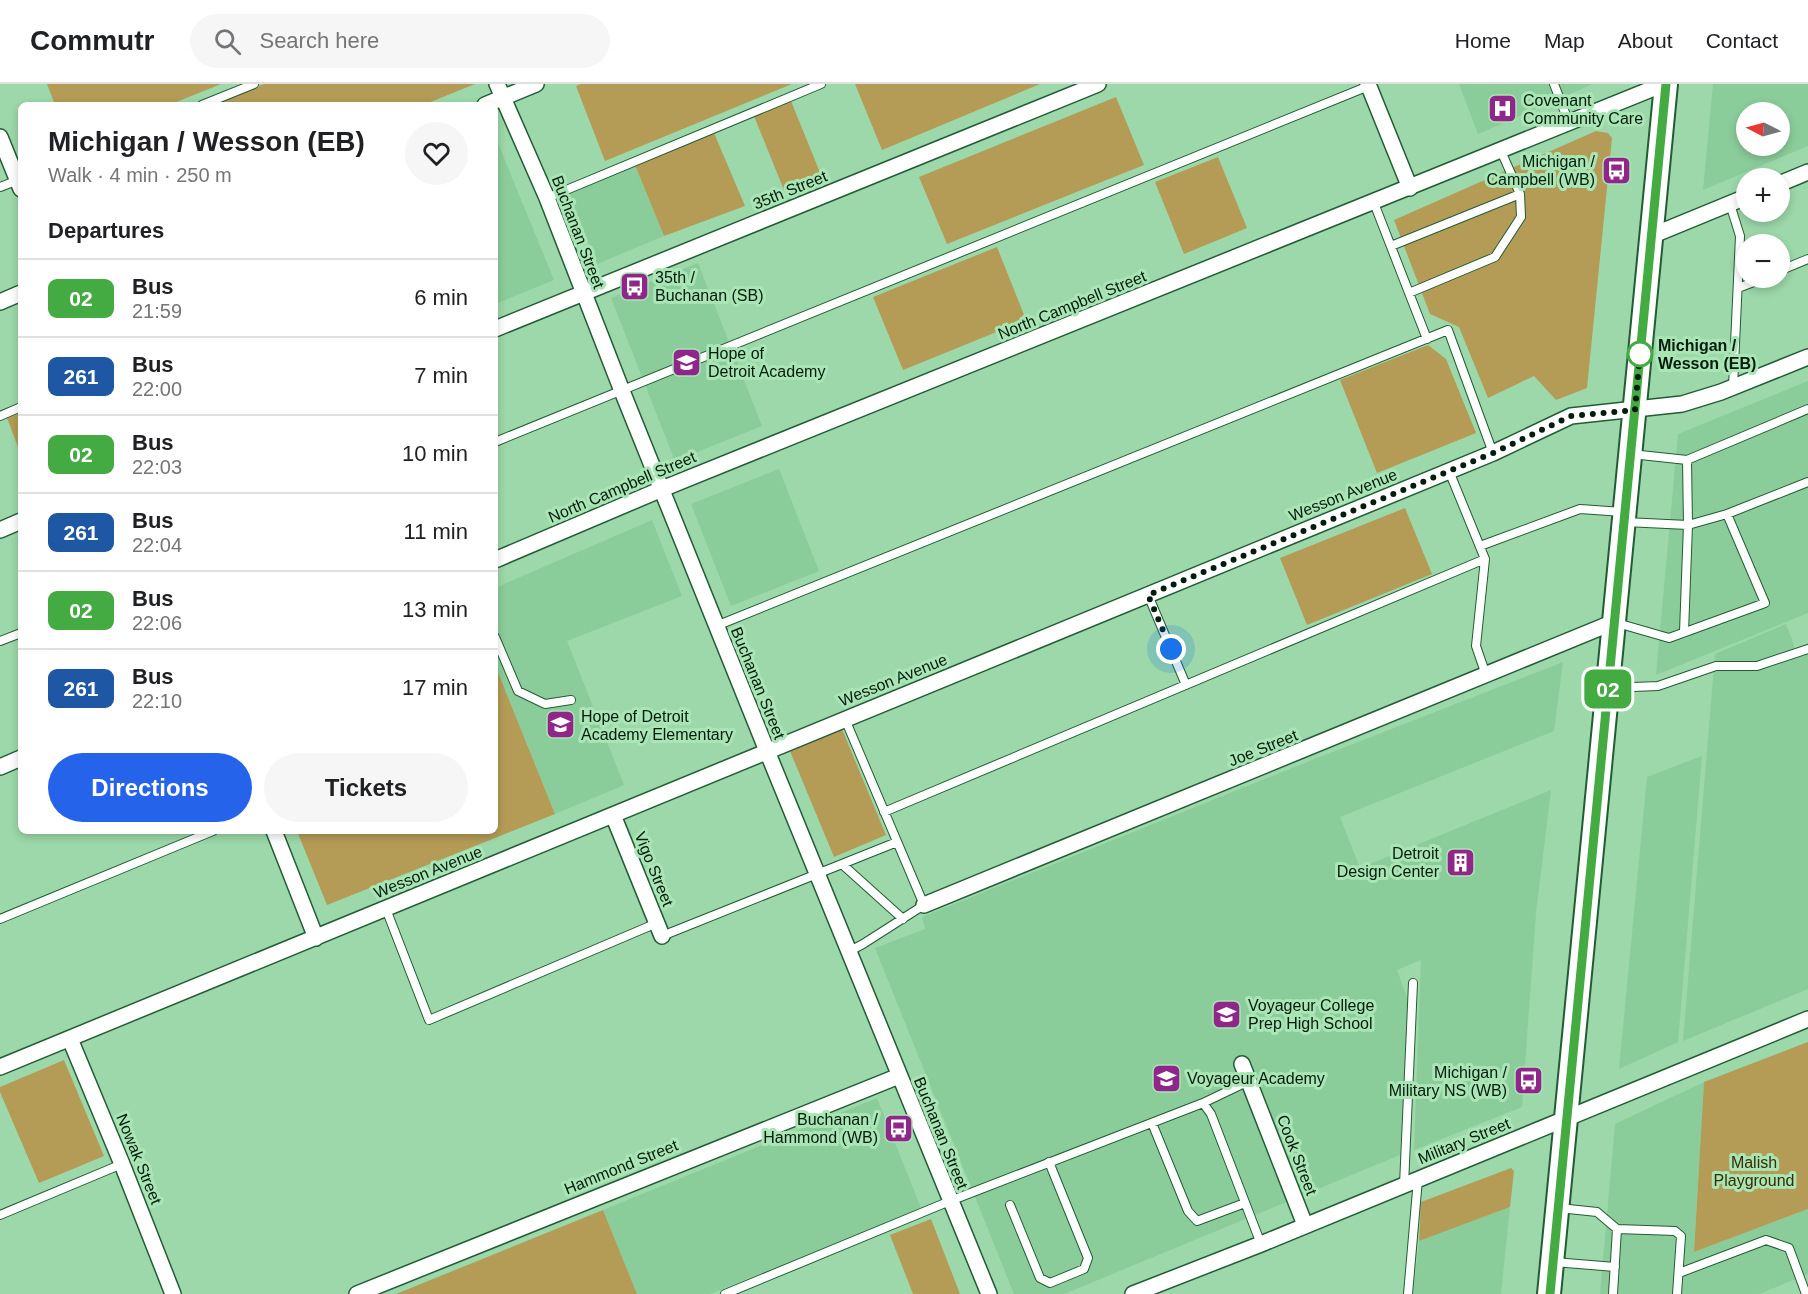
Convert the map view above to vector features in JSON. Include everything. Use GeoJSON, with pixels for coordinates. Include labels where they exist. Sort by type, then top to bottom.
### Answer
{"type":"FeatureCollection","features":[{"type":"Feature","properties":{"kind":"main road"},"geometry":{"type":"LineString","coordinates":[[1550,1294],[1665,84]]}},
{"type":"Feature","properties":{"kind":"street"},"geometry":{"type":"LineString","coordinates":[[488,102],[500,91],[536,84]]}},
{"type":"Feature","properties":{"kind":"street","name":"35th Street"},"geometry":{"type":"LineString","coordinates":[[498,328],[1098,84]]}},
{"type":"Feature","properties":{"kind":"street","name":"North Campbell Street"},"geometry":{"type":"LineString","coordinates":[[498,559],[662,489],[1665,84]]}},
{"type":"Feature","properties":{"kind":"street"},"geometry":{"type":"LineString","coordinates":[[1370,85],[1410,188]]}},
{"type":"Feature","properties":{"kind":"street","name":"Buchanan Street"},"geometry":{"type":"LineString","coordinates":[[500,91],[547,198],[766,751],[989,1294]]}},
{"type":"Feature","properties":{"kind":"street"},"geometry":{"type":"LineString","coordinates":[[0,137],[18,178]]}},
{"type":"Feature","properties":{"kind":"street"},"geometry":{"type":"LineString","coordinates":[[1790,179],[1808,172]]}},
{"type":"Feature","properties":{"kind":"street"},"geometry":{"type":"LineString","coordinates":[[1651,236],[1736,201]]}},
{"type":"Feature","properties":{"kind":"street"},"geometry":{"type":"LineString","coordinates":[[0,302],[18,294]]}},
{"type":"Feature","properties":{"kind":"street","name":"Wesson Avenue"},"geometry":{"type":"LineString","coordinates":[[0,1067],[1493,453],[1571,416],[1682,404],[1733,387],[1808,357]]}},
{"type":"Feature","properties":{"kind":"street"},"geometry":{"type":"LineString","coordinates":[[0,530],[18,522]]}},
{"type":"Feature","properties":{"kind":"street","name":"Joe Street"},"geometry":{"type":"LineString","coordinates":[[924,905],[1614,622]]}},
{"type":"Feature","properties":{"kind":"street"},"geometry":{"type":"LineString","coordinates":[[0,767],[18,759]]}},
{"type":"Feature","properties":{"kind":"street","name":"Vigo Street"},"geometry":{"type":"LineString","coordinates":[[613,815],[659,930]]}},
{"type":"Feature","properties":{"kind":"street"},"geometry":{"type":"LineString","coordinates":[[275,834],[316,938]]}},
{"type":"Feature","properties":{"kind":"street","name":"Military Street"},"geometry":{"type":"LineString","coordinates":[[1133,1294],[1262,1244],[1808,1019]]}},
{"type":"Feature","properties":{"kind":"street","name":"Nowak Street"},"geometry":{"type":"LineString","coordinates":[[70,1039],[173,1294]]}},
{"type":"Feature","properties":{"kind":"street","name":"Cook Street"},"geometry":{"type":"LineString","coordinates":[[1242,1064],[1305,1226]]}},
{"type":"Feature","properties":{"kind":"street","name":"Hammond Street"},"geometry":{"type":"LineString","coordinates":[[357,1294],[899,1076]]}},
{"type":"Feature","properties":{"kind":"lane"},"geometry":{"type":"LineString","coordinates":[[209,102],[254,84]]}},
{"type":"Feature","properties":{"kind":"lane"},"geometry":{"type":"LineString","coordinates":[[547,198],[821,84]]}},
{"type":"Feature","properties":{"kind":"lane"},"geometry":{"type":"LineString","coordinates":[[1554,84],[1569,123]]}},
{"type":"Feature","properties":{"kind":"lane"},"geometry":{"type":"LineString","coordinates":[[498,441],[1370,85]]}},
{"type":"Feature","properties":{"kind":"lane"},"geometry":{"type":"LineString","coordinates":[[1409,293],[1495,256],[1521,217],[1520,194],[1501,151]]}},
{"type":"Feature","properties":{"kind":"lane"},"geometry":{"type":"LineString","coordinates":[[0,187],[18,182]]}},
{"type":"Feature","properties":{"kind":"lane"},"geometry":{"type":"LineString","coordinates":[[1391,246],[1520,194]]}},
{"type":"Feature","properties":{"kind":"lane"},"geometry":{"type":"LineString","coordinates":[[1374,203],[1427,339]]}},
{"type":"Feature","properties":{"kind":"lane"},"geometry":{"type":"LineString","coordinates":[[1730,204],[1739,234]]}},
{"type":"Feature","properties":{"kind":"lane"},"geometry":{"type":"LineString","coordinates":[[1790,266],[1808,259]]}},
{"type":"Feature","properties":{"kind":"lane"},"geometry":{"type":"LineString","coordinates":[[1733,387],[1738,288]]}},
{"type":"Feature","properties":{"kind":"lane"},"geometry":{"type":"LineString","coordinates":[[717,626],[1448,330],[1493,453]]}},
{"type":"Feature","properties":{"kind":"lane"},"geometry":{"type":"LineString","coordinates":[[0,416],[18,408]]}},
{"type":"Feature","properties":{"kind":"lane"},"geometry":{"type":"LineString","coordinates":[[1630,454],[1687,460],[1808,409]]}},
{"type":"Feature","properties":{"kind":"lane"},"geometry":{"type":"LineString","coordinates":[[1684,632],[1688,525],[1687,460]]}},
{"type":"Feature","properties":{"kind":"lane"},"geometry":{"type":"LineString","coordinates":[[1449,471],[1485,559],[1476,646],[1486,675]]}},
{"type":"Feature","properties":{"kind":"lane"},"geometry":{"type":"LineString","coordinates":[[1480,546],[1580,509],[1688,525],[1727,514],[1808,482]]}},
{"type":"Feature","properties":{"kind":"lane"},"geometry":{"type":"LineString","coordinates":[[1614,622],[1670,638],[1765,603],[1727,514]]}},
{"type":"Feature","properties":{"kind":"lane"},"geometry":{"type":"LineString","coordinates":[[884,812],[1485,559]]}},
{"type":"Feature","properties":{"kind":"lane"},"geometry":{"type":"LineString","coordinates":[[1148,595],[1186,685]]}},
{"type":"Feature","properties":{"kind":"lane"},"geometry":{"type":"LineString","coordinates":[[0,641],[18,634]]}},
{"type":"Feature","properties":{"kind":"lane"},"geometry":{"type":"LineString","coordinates":[[498,644],[518,691],[545,704],[570,700]]}},
{"type":"Feature","properties":{"kind":"lane"},"geometry":{"type":"LineString","coordinates":[[1608,688],[1658,686],[1716,666],[1757,666],[1808,649]]}},
{"type":"Feature","properties":{"kind":"lane"},"geometry":{"type":"LineString","coordinates":[[845,719],[924,905],[848,952]]}},
{"type":"Feature","properties":{"kind":"lane"},"geometry":{"type":"LineString","coordinates":[[0,919],[206,834]]}},
{"type":"Feature","properties":{"kind":"lane"},"geometry":{"type":"LineString","coordinates":[[386,909],[429,1020],[659,930],[817,875],[897,842]]}},
{"type":"Feature","properties":{"kind":"lane"},"geometry":{"type":"LineString","coordinates":[[843,865],[903,919]]}},
{"type":"Feature","properties":{"kind":"lane"},"geometry":{"type":"LineString","coordinates":[[1408,1294],[1413,983]]}},
{"type":"Feature","properties":{"kind":"lane"},"geometry":{"type":"LineString","coordinates":[[725,1294],[950,1201],[1203,1103],[1249,1081]]}},
{"type":"Feature","properties":{"kind":"lane"},"geometry":{"type":"LineString","coordinates":[[1203,1103],[1211,1114],[1262,1244]]}},
{"type":"Feature","properties":{"kind":"lane"},"geometry":{"type":"LineString","coordinates":[[1152,1123],[1188,1211],[1197,1221],[1245,1203]]}},
{"type":"Feature","properties":{"kind":"lane"},"geometry":{"type":"LineString","coordinates":[[1010,1205],[1040,1278],[1050,1283],[1084,1269],[1088,1258],[1049,1162]]}},
{"type":"Feature","properties":{"kind":"lane"},"geometry":{"type":"LineString","coordinates":[[0,1215],[122,1164]]}},
{"type":"Feature","properties":{"kind":"lane"},"geometry":{"type":"LineString","coordinates":[[1558,1208],[1597,1212],[1617,1229],[1675,1231],[1681,1236],[1677,1294]]}},
{"type":"Feature","properties":{"kind":"lane"},"geometry":{"type":"LineString","coordinates":[[1613,1294],[1617,1229]]}},
{"type":"Feature","properties":{"kind":"lane"},"geometry":{"type":"LineString","coordinates":[[1679,1273],[1766,1240],[1789,1248],[1806,1294]]}},
{"type":"Feature","properties":{"kind":"lane"},"geometry":{"type":"LineString","coordinates":[[1553,1262],[1615,1267]]}},
{"type":"Feature","properties":{"kind":"shaded area","name":"Covenant Community Care"},"geometry":{"type":"Polygon","coordinates":[[[1459,84],[1593,84],[1478,134],[1459,84]]]}},
{"type":"Feature","properties":{"kind":"shaded area"},"geometry":{"type":"Polygon","coordinates":[[[1713,84],[1808,84],[1808,146],[1790,154],[1790,102],[1736,102],[1736,156],[1784,156],[1756,168],[1736,168],[1736,176],[1703,190],[1713,84]]]}},
{"type":"Feature","properties":{"kind":"shaded area"},"geometry":{"type":"Polygon","coordinates":[[[498,143],[554,280],[498,303],[498,143]]]}},
{"type":"Feature","properties":{"kind":"shaded area"},"geometry":{"type":"Polygon","coordinates":[[[635,165],[664,236],[597,264],[568,192],[635,165]]]}},
{"type":"Feature","properties":{"kind":"shaded area","name":"Hope of Detroit Academy"},"geometry":{"type":"Polygon","coordinates":[[[698,263],[762,426],[675,461],[611,298],[698,263]]]}},
{"type":"Feature","properties":{"kind":"shaded area"},"geometry":{"type":"Polygon","coordinates":[[[1808,381],[1808,613],[1656,675],[1678,434],[1808,381]]]}},
{"type":"Feature","properties":{"kind":"shaded area"},"geometry":{"type":"Polygon","coordinates":[[[779,469],[819,571],[731,606],[691,504],[779,469]]]}},
{"type":"Feature","properties":{"kind":"shaded area","name":"Hope of Detroit Academy Elementary"},"geometry":{"type":"Polygon","coordinates":[[[652,520],[682,596],[567,641],[624,785],[555,814],[498,672],[498,587],[652,520]]]}},
{"type":"Feature","properties":{"kind":"shaded area"},"geometry":{"type":"Polygon","coordinates":[[[1786,624],[1795,648],[1808,643],[1808,989],[1683,1041],[1715,654],[1786,624]]]}},
{"type":"Feature","properties":{"kind":"shaded area","name":"Voyageur Academy"},"geometry":{"type":"Polygon","coordinates":[[[1563,662],[1554,731],[1340,817],[1360,868],[1551,790],[1536,913],[1522,1107],[1414,1150],[1421,960],[1397,970],[1408,1000],[1400,1155],[1064,1294],[1014,1294],[875,948],[925,929],[922,917],[1563,662]]]}},
{"type":"Feature","properties":{"kind":"shaded area"},"geometry":{"type":"Polygon","coordinates":[[[1702,756],[1678,1042],[1619,1069],[1647,777],[1702,756]]]}},
{"type":"Feature","properties":{"kind":"shaded area"},"geometry":{"type":"Polygon","coordinates":[[[1704,1082],[1694,1252],[1808,1209],[1808,1274],[1759,1294],[1600,1294],[1615,1124],[1704,1082]]]}},
{"type":"Feature","properties":{"kind":"shaded area"},"geometry":{"type":"Polygon","coordinates":[[[877,1098],[921,1208],[710,1294],[637,1294],[603,1210],[877,1098]]]}},
{"type":"Feature","properties":{"kind":"shaded area"},"geometry":{"type":"Polygon","coordinates":[[[1510,1207],[1501,1294],[1413,1294],[1419,1241],[1510,1207]]]}},
{"type":"Feature","properties":{"kind":"green space"},"geometry":{"type":"Polygon","coordinates":[[[47,84],[221,84],[176,102],[54,102],[47,84]]]}},
{"type":"Feature","properties":{"kind":"green space"},"geometry":{"type":"Polygon","coordinates":[[[264,84],[475,84],[430,102],[219,102],[264,84]]]}},
{"type":"Feature","properties":{"kind":"green space"},"geometry":{"type":"Polygon","coordinates":[[[581,84],[792,84],[605,161],[576,86],[581,84]]]}},
{"type":"Feature","properties":{"kind":"green space"},"geometry":{"type":"Polygon","coordinates":[[[855,84],[1040,84],[882,150],[855,84]]]}},
{"type":"Feature","properties":{"kind":"green space"},"geometry":{"type":"Polygon","coordinates":[[[1116,97],[1144,165],[947,244],[919,177],[1116,97]]]}},
{"type":"Feature","properties":{"kind":"green space"},"geometry":{"type":"Polygon","coordinates":[[[791,101],[821,175],[784,190],[754,116],[791,101]]]}},
{"type":"Feature","properties":{"kind":"green space"},"geometry":{"type":"Polygon","coordinates":[[[1596,131],[1608,133],[1612,138],[1587,388],[1556,400],[1534,376],[1488,398],[1459,327],[1430,314],[1394,220],[1596,131]]]}},
{"type":"Feature","properties":{"kind":"green space"},"geometry":{"type":"Polygon","coordinates":[[[714,133],[745,206],[664,236],[635,165],[714,133]]]}},
{"type":"Feature","properties":{"kind":"green space"},"geometry":{"type":"Polygon","coordinates":[[[1218,157],[1247,228],[1184,254],[1155,182],[1218,157]]]}},
{"type":"Feature","properties":{"kind":"green space"},"geometry":{"type":"Polygon","coordinates":[[[997,247],[1026,320],[903,370],[873,297],[997,247]]]}},
{"type":"Feature","properties":{"kind":"green space"},"geometry":{"type":"Polygon","coordinates":[[[1428,345],[1446,359],[1476,433],[1377,473],[1340,380],[1428,345]]]}},
{"type":"Feature","properties":{"kind":"green space"},"geometry":{"type":"Polygon","coordinates":[[[18,414],[18,447],[7,418],[18,414]]]}},
{"type":"Feature","properties":{"kind":"green space"},"geometry":{"type":"Polygon","coordinates":[[[1405,508],[1432,574],[1307,625],[1280,558],[1405,508]]]}},
{"type":"Feature","properties":{"kind":"green space"},"geometry":{"type":"Polygon","coordinates":[[[498,672],[555,814],[327,905],[298,834],[498,834],[498,672]]]}},
{"type":"Feature","properties":{"kind":"green space"},"geometry":{"type":"Polygon","coordinates":[[[842,729],[886,835],[834,857],[790,751],[842,729]]]}},
{"type":"Feature","properties":{"kind":"green space","name":"Malish Playground"},"geometry":{"type":"Polygon","coordinates":[[[1808,1042],[1808,1209],[1694,1252],[1704,1082],[1808,1042]]]}},
{"type":"Feature","properties":{"kind":"green space"},"geometry":{"type":"Polygon","coordinates":[[[64,1060],[104,1156],[39,1183],[0,1092],[0,1087],[64,1060]]]}},
{"type":"Feature","properties":{"kind":"green space"},"geometry":{"type":"Polygon","coordinates":[[[1511,1168],[1514,1171],[1510,1207],[1419,1241],[1421,1202],[1511,1168]]]}},
{"type":"Feature","properties":{"kind":"green space"},"geometry":{"type":"Polygon","coordinates":[[[603,1210],[637,1294],[396,1294],[603,1210]]]}},
{"type":"Feature","properties":{"kind":"green space"},"geometry":{"type":"Polygon","coordinates":[[[931,1219],[960,1294],[913,1294],[890,1235],[931,1219]]]}},
{"type":"Feature","properties":{"kind":"bus line","name":"02"},"geometry":{"type":"LineString","coordinates":[[1550,1294],[1666,84]]}},
{"type":"Feature","properties":{"kind":"place","name":"Covenant Community Care"},"geometry":{"type":"Point","coordinates":[1502,109]}},
{"type":"Feature","properties":{"kind":"place","name":"Michigan / Campbell (WB)"},"geometry":{"type":"Point","coordinates":[1616,170]}},
{"type":"Feature","properties":{"kind":"place","name":"35th / Buchanan (SB)"},"geometry":{"type":"Point","coordinates":[634,286]}},
{"type":"Feature","properties":{"kind":"place","name":"Michigan / Wesson (EB)"},"geometry":{"type":"Point","coordinates":[1640,354]}},
{"type":"Feature","properties":{"kind":"place","name":"Hope of Detroit Academy"},"geometry":{"type":"Point","coordinates":[687,362]}},
{"type":"Feature","properties":{"kind":"place","name":"Hope of Detroit Academy Elementary"},"geometry":{"type":"Point","coordinates":[560,725]}},
{"type":"Feature","properties":{"kind":"place","name":"Detroit Design Center"},"geometry":{"type":"Point","coordinates":[1460,862]}},
{"type":"Feature","properties":{"kind":"place","name":"Voyageur College Prep High School"},"geometry":{"type":"Point","coordinates":[1227,1014]}},
{"type":"Feature","properties":{"kind":"place","name":"Voyageur Academy"},"geometry":{"type":"Point","coordinates":[1166,1078]}},
{"type":"Feature","properties":{"kind":"place","name":"Michigan / Military NS (WB)"},"geometry":{"type":"Point","coordinates":[1528,1081]}},
{"type":"Feature","properties":{"kind":"place","name":"Buchanan / Hammond (WB)"},"geometry":{"type":"Point","coordinates":[899,1128]}},
{"type":"Feature","properties":{"kind":"route"},"geometry":{"type":"LineString","coordinates":[[1171,649],[1148,595],[1493,453],[1571,416],[1635,410],[1640,354]]}}]}
